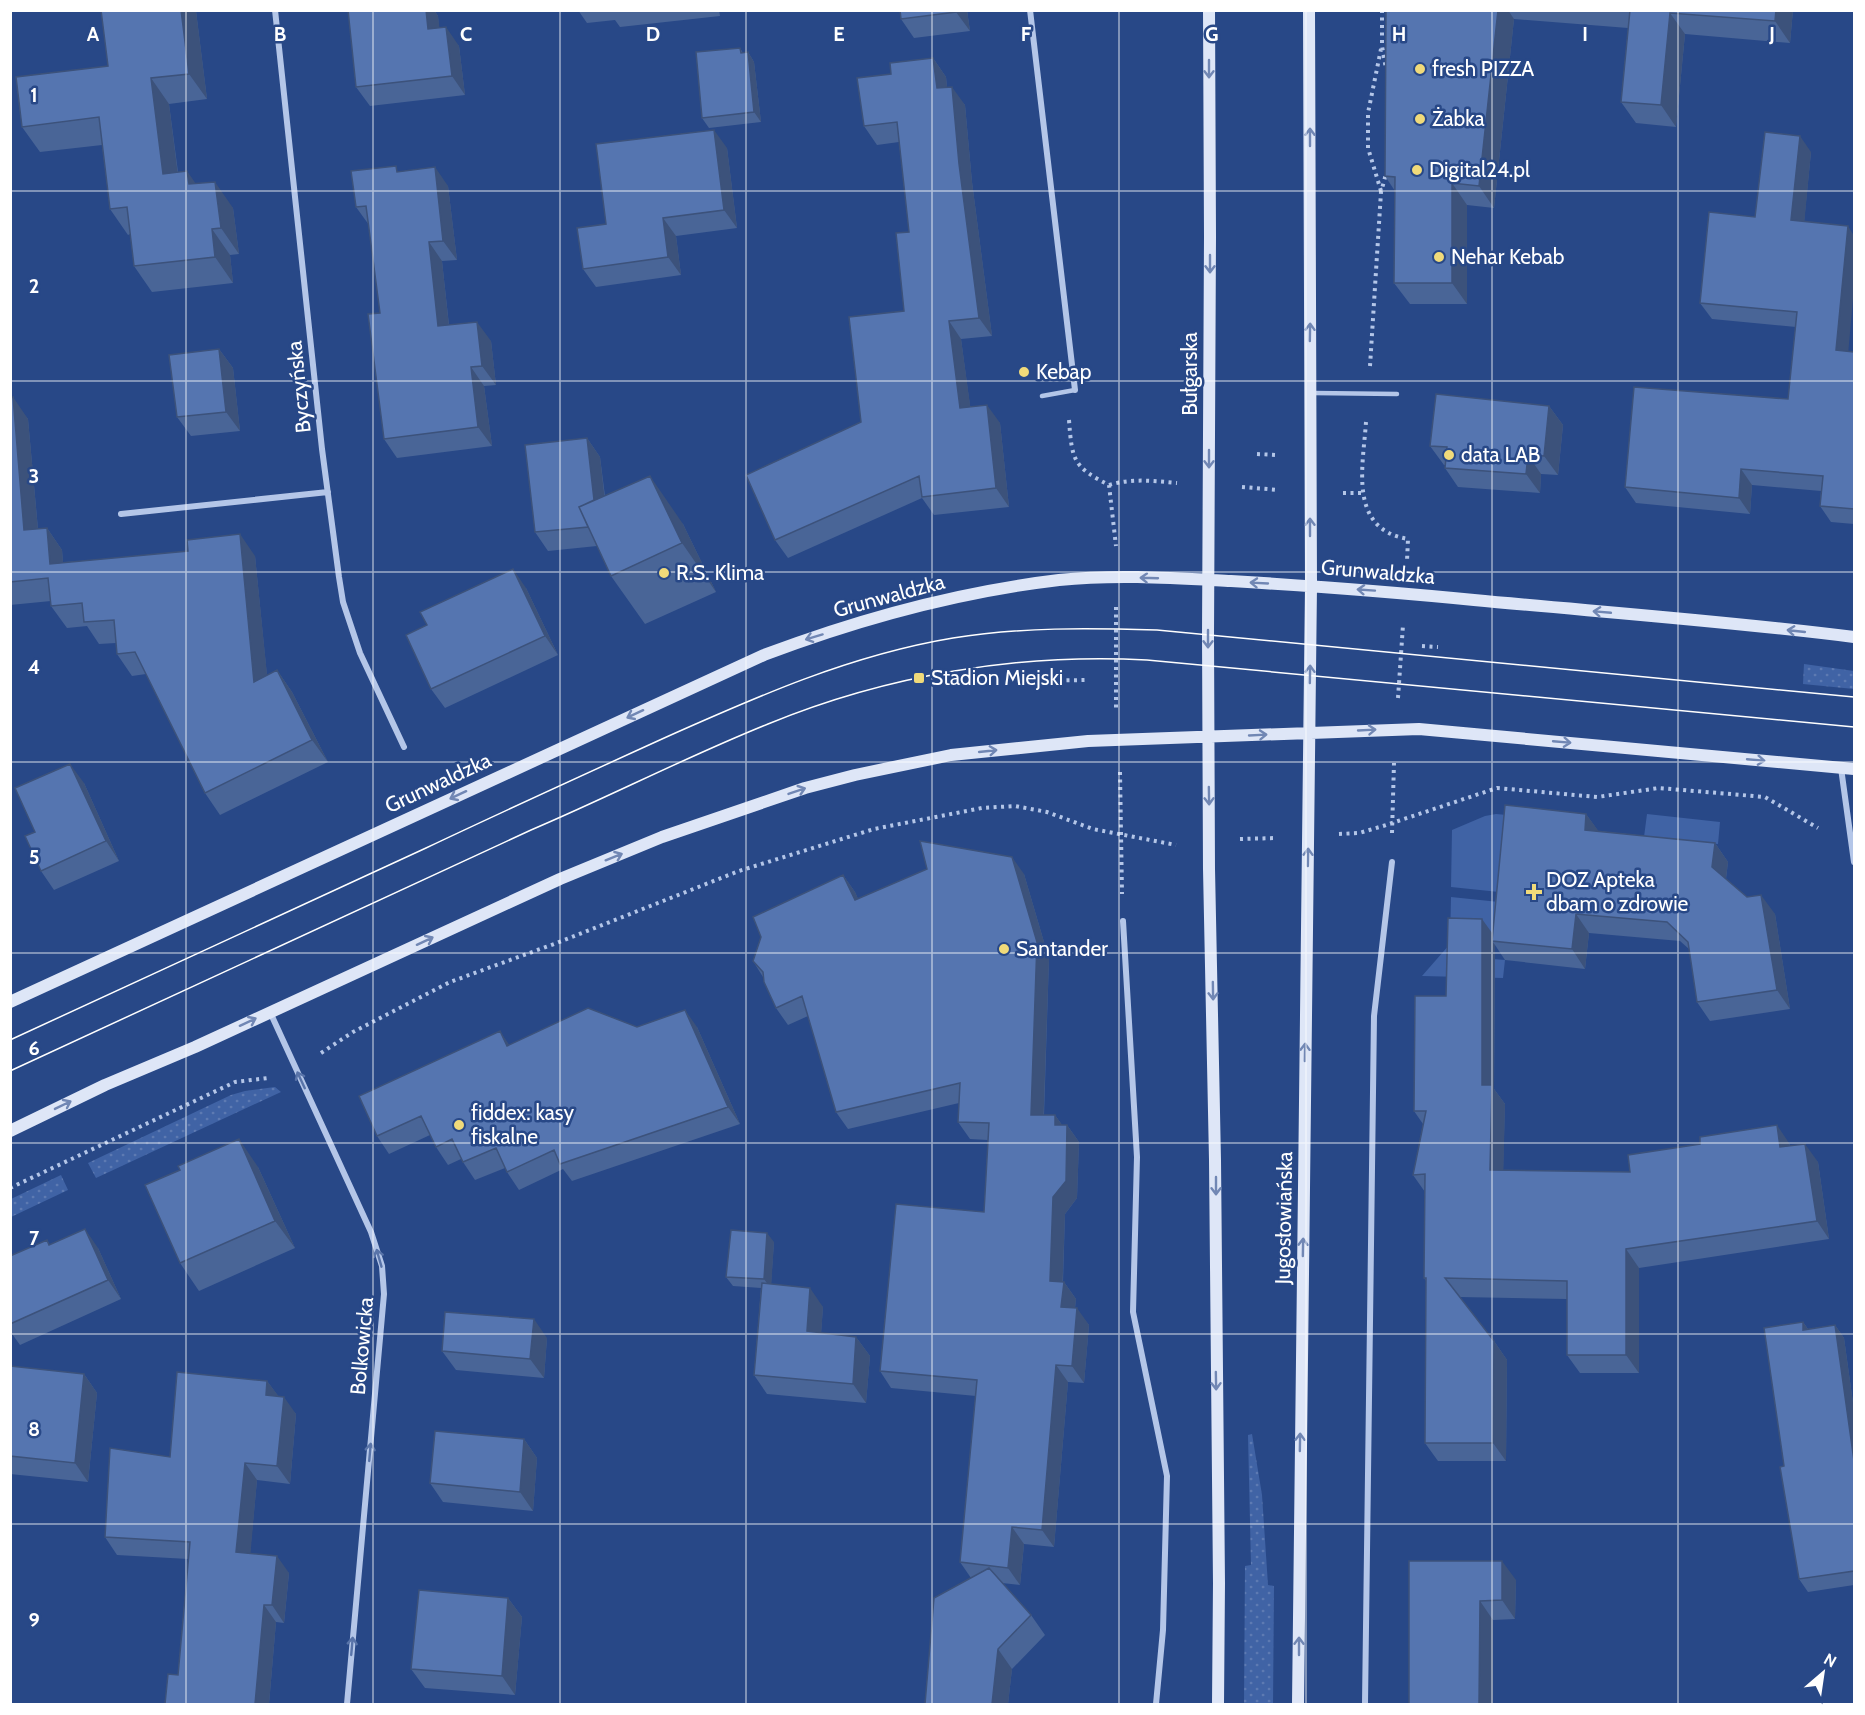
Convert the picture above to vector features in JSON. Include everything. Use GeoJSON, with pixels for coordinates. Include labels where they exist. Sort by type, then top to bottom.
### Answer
{"type":"FeatureCollection","features":[{"type":"Feature","properties":{"kind":"street","name":"Byczyńska"},"geometry":{"type":"LineString","coordinates":[[275,10],[328,492],[343,602],[360,653],[404,747]]}},
{"type":"Feature","properties":{"kind":"street"},"geometry":{"type":"LineString","coordinates":[[1030,10],[1075,390]]}},
{"type":"Feature","properties":{"kind":"street","name":"Bułgarska"},"geometry":{"type":"LineString","coordinates":[[1208,738],[1209,10]]}},
{"type":"Feature","properties":{"kind":"street"},"geometry":{"type":"LineString","coordinates":[[1309,10],[1311,393],[1309,733]]}},
{"type":"Feature","properties":{"kind":"street"},"geometry":{"type":"LineString","coordinates":[[121,514],[328,492]]}},
{"type":"Feature","properties":{"kind":"street","name":"Grunwaldzka"},"geometry":{"type":"LineString","coordinates":[[10,1002],[774,651],[884,615],[952,598],[1059,580],[1116,577],[1208,580],[1404,593],[1854,637]]}},
{"type":"Feature","properties":{"kind":"street"},"geometry":{"type":"LineString","coordinates":[[10,1131],[146,1066],[195,1047],[560,879],[662,837],[805,788],[951,755],[1118,739],[1208,738],[1419,729],[1854,769]]}},
{"type":"Feature","properties":{"kind":"street","name":"Jugosłowiańska"},"geometry":{"type":"LineString","coordinates":[[1298,1704],[1309,733]]}},
{"type":"Feature","properties":{"kind":"street"},"geometry":{"type":"LineString","coordinates":[[1208,738],[1215,1160],[1218,1704]]}},
{"type":"Feature","properties":{"kind":"street"},"geometry":{"type":"LineString","coordinates":[[1841,767],[1854,862]]}},
{"type":"Feature","properties":{"kind":"street"},"geometry":{"type":"LineString","coordinates":[[1365,1704],[1374,1016],[1392,862]]}},
{"type":"Feature","properties":{"kind":"street"},"geometry":{"type":"LineString","coordinates":[[1123,921],[1137,1157],[1133,1312],[1167,1476],[1163,1630],[1156,1704]]}},
{"type":"Feature","properties":{"kind":"street","name":"Bolkowicka"},"geometry":{"type":"LineString","coordinates":[[270,1012],[371,1232],[382,1266],[384,1294],[347,1704]]}},
{"type":"Feature","properties":{"kind":"lane"},"geometry":{"type":"LineString","coordinates":[[1042,396],[1075,390]]}},
{"type":"Feature","properties":{"kind":"lane"},"geometry":{"type":"LineString","coordinates":[[1311,393],[1397,394]]}},
{"type":"Feature","properties":{"kind":"path"},"geometry":{"type":"LineString","coordinates":[[1382,10],[1382,46],[1387,76]]}},
{"type":"Feature","properties":{"kind":"path"},"geometry":{"type":"LineString","coordinates":[[1381,192],[1368,148],[1368,113],[1382,46]]}},
{"type":"Feature","properties":{"kind":"path"},"geometry":{"type":"LineString","coordinates":[[1387,169],[1381,192],[1368,394],[1364,505],[1374,524],[1393,537],[1408,539],[1392,823]]}},
{"type":"Feature","properties":{"kind":"path"},"geometry":{"type":"LineString","coordinates":[[1075,390],[1068,410],[1071,448],[1075,460],[1090,476],[1110,486],[1122,481],[1139,480],[1364,493]]}},
{"type":"Feature","properties":{"kind":"path"},"geometry":{"type":"LineString","coordinates":[[1257,454],[1286,456]]}},
{"type":"Feature","properties":{"kind":"path"},"geometry":{"type":"LineString","coordinates":[[1110,486],[1116,543],[1115,692],[1123,921]]}},
{"type":"Feature","properties":{"kind":"path"},"geometry":{"type":"LineString","coordinates":[[1422,646],[1438,647]]}},
{"type":"Feature","properties":{"kind":"path"},"geometry":{"type":"LineString","coordinates":[[1029,681],[1086,680]]}},
{"type":"Feature","properties":{"kind":"path"},"geometry":{"type":"LineString","coordinates":[[325,1051],[353,1032],[450,982],[554,944],[739,870],[874,829],[982,808],[1015,806],[1047,812],[1093,829],[1179,845],[1359,833],[1497,788],[1597,797],[1659,788],[1765,797],[1822,830]]}},
{"type":"Feature","properties":{"kind":"path"},"geometry":{"type":"LineString","coordinates":[[10,1188],[235,1082],[265,1079]]}},
{"type":"Feature","properties":{"kind":"shaded area"},"geometry":{"type":"Polygon","coordinates":[[[1804,664],[1854,671],[1854,689],[1803,684],[1804,664]]]}},
{"type":"Feature","properties":{"kind":"shaded area"},"geometry":{"type":"Polygon","coordinates":[[[1647,814],[1720,822],[1718,844],[1644,837],[1647,814]]]}},
{"type":"Feature","properties":{"kind":"shaded area"},"geometry":{"type":"Polygon","coordinates":[[[1507,815],[1499,892],[1451,887],[1452,830],[1485,816],[1507,815]]]}},
{"type":"Feature","properties":{"kind":"shaded area"},"geometry":{"type":"Polygon","coordinates":[[[1451,897],[1499,902],[1493,959],[1505,960],[1503,978],[1422,976],[1450,944],[1451,897]]]}},
{"type":"Feature","properties":{"kind":"shaded area"},"geometry":{"type":"Polygon","coordinates":[[[275,1087],[281,1092],[96,1178],[88,1163],[231,1095],[275,1087]]]}},
{"type":"Feature","properties":{"kind":"shaded area"},"geometry":{"type":"Polygon","coordinates":[[[61,1175],[68,1190],[11,1217],[11,1199],[61,1175]]]}},
{"type":"Feature","properties":{"kind":"shaded area"},"geometry":{"type":"Polygon","coordinates":[[[1252,1434],[1262,1495],[1268,1585],[1274,1586],[1273,1704],[1244,1704],[1245,1566],[1251,1565],[1248,1435],[1252,1434]]]}},
{"type":"Feature","properties":{"kind":"building"},"geometry":{"type":"Polygon","coordinates":[[[101,10],[181,10],[189,74],[151,78],[163,174],[187,171],[189,184],[215,182],[221,228],[212,229],[215,257],[134,266],[127,207],[110,209],[99,117],[22,127],[16,77],[108,66],[101,10]]]}},
{"type":"Feature","properties":{"kind":"building"},"geometry":{"type":"Polygon","coordinates":[[[348,10],[426,10],[428,29],[446,27],[452,76],[356,87],[348,10]]]}},
{"type":"Feature","properties":{"kind":"building"},"geometry":{"type":"Polygon","coordinates":[[[900,10],[956,10],[956,12],[901,19],[900,10]]]}},
{"type":"Feature","properties":{"kind":"building"},"geometry":{"type":"Polygon","coordinates":[[[1386,10],[1498,10],[1479,186],[1452,183],[1452,283],[1394,283],[1395,177],[1385,176],[1386,10]]]}},
{"type":"Feature","properties":{"kind":"building"},"geometry":{"type":"Polygon","coordinates":[[[1630,10],[1776,10],[1775,21],[1670,13],[1661,105],[1621,102],[1630,10]]]}},
{"type":"Feature","properties":{"kind":"building"},"geometry":{"type":"Polygon","coordinates":[[[740,48],[741,53],[748,52],[754,112],[702,118],[696,52],[740,48]]]}},
{"type":"Feature","properties":{"kind":"building"},"geometry":{"type":"Polygon","coordinates":[[[933,58],[937,88],[952,87],[959,164],[979,318],[949,321],[960,408],[987,405],[996,488],[922,497],[919,476],[775,540],[746,475],[861,422],[849,317],[904,311],[896,233],[909,232],[897,122],[864,126],[857,78],[891,74],[890,63],[933,58]]]}},
{"type":"Feature","properties":{"kind":"building"},"geometry":{"type":"Polygon","coordinates":[[[714,130],[724,210],[663,218],[668,257],[583,269],[577,228],[606,224],[596,144],[714,130]]]}},
{"type":"Feature","properties":{"kind":"building"},"geometry":{"type":"Polygon","coordinates":[[[1765,132],[1800,136],[1791,220],[1848,226],[1836,350],[1854,352],[1854,509],[1820,506],[1823,476],[1741,469],[1739,498],[1625,487],[1634,387],[1788,399],[1797,312],[1700,303],[1709,212],[1755,217],[1765,132]]]}},
{"type":"Feature","properties":{"kind":"building"},"geometry":{"type":"Polygon","coordinates":[[[396,166],[397,172],[435,167],[443,241],[429,242],[438,326],[477,322],[482,366],[471,367],[478,427],[384,439],[368,314],[380,313],[366,206],[356,207],[351,171],[396,166]]]}},
{"type":"Feature","properties":{"kind":"building"},"geometry":{"type":"Polygon","coordinates":[[[219,349],[226,412],[177,417],[169,355],[219,349]]]}},
{"type":"Feature","properties":{"kind":"building"},"geometry":{"type":"Polygon","coordinates":[[[1436,394],[1549,406],[1544,456],[1528,455],[1526,474],[1445,468],[1447,447],[1430,446],[1436,394]]]}},
{"type":"Feature","properties":{"kind":"building"},"geometry":{"type":"Polygon","coordinates":[[[13,397],[24,530],[47,528],[50,564],[188,551],[187,540],[240,534],[254,682],[277,670],[312,740],[205,793],[135,652],[117,654],[114,620],[84,622],[82,603],[51,606],[48,578],[10,582],[10,398],[13,397]]]}},
{"type":"Feature","properties":{"kind":"building"},"geometry":{"type":"Polygon","coordinates":[[[587,438],[594,500],[579,507],[588,527],[535,532],[525,445],[587,438]]]}},
{"type":"Feature","properties":{"kind":"building"},"geometry":{"type":"Polygon","coordinates":[[[650,476],[682,543],[611,576],[579,507],[650,476]]]}},
{"type":"Feature","properties":{"kind":"building"},"geometry":{"type":"Polygon","coordinates":[[[513,569],[545,636],[431,689],[406,635],[427,625],[420,612],[513,569]]]}},
{"type":"Feature","properties":{"kind":"building"},"geometry":{"type":"Polygon","coordinates":[[[70,764],[106,841],[41,871],[25,836],[35,832],[15,788],[70,764]]]}},
{"type":"Feature","properties":{"kind":"building"},"geometry":{"type":"Polygon","coordinates":[[[1505,805],[1586,814],[1585,830],[1715,843],[1712,867],[1747,897],[1761,895],[1777,990],[1697,1002],[1688,942],[1667,922],[1576,914],[1572,949],[1492,941],[1505,805]]]}},
{"type":"Feature","properties":{"kind":"building"},"geometry":{"type":"Polygon","coordinates":[[[920,841],[1012,857],[1037,942],[1031,1115],[1055,1115],[1055,1125],[1067,1125],[1066,1181],[1053,1197],[1050,1281],[1064,1282],[1061,1307],[1077,1308],[1072,1366],[1056,1365],[1042,1530],[1012,1527],[1008,1568],[960,1562],[977,1380],[880,1371],[896,1204],[984,1212],[989,1123],[958,1122],[960,1083],[836,1112],[802,996],[776,1008],[764,982],[763,972],[753,961],[761,937],[753,917],[843,875],[855,900],[927,869],[920,841]]]}},
{"type":"Feature","properties":{"kind":"building"},"geometry":{"type":"Polygon","coordinates":[[[1448,918],[1482,919],[1482,1085],[1492,1085],[1490,1170],[1630,1172],[1628,1155],[1700,1144],[1700,1137],[1777,1125],[1780,1147],[1805,1144],[1817,1221],[1626,1249],[1626,1355],[1567,1355],[1567,1281],[1445,1278],[1494,1341],[1493,1443],[1425,1443],[1425,1174],[1413,1175],[1426,1111],[1414,1111],[1415,996],[1446,996],[1448,918]]]}},
{"type":"Feature","properties":{"kind":"building"},"geometry":{"type":"Polygon","coordinates":[[[588,1008],[637,1027],[685,1010],[728,1107],[560,1164],[554,1150],[507,1172],[496,1148],[463,1162],[452,1139],[436,1147],[421,1116],[377,1136],[359,1096],[500,1031],[507,1046],[588,1008]]]}},
{"type":"Feature","properties":{"kind":"building"},"geometry":{"type":"Polygon","coordinates":[[[239,1139],[275,1221],[180,1263],[145,1185],[180,1170],[178,1166],[239,1139]]]}},
{"type":"Feature","properties":{"kind":"building"},"geometry":{"type":"Polygon","coordinates":[[[85,1229],[108,1280],[10,1324],[10,1256],[47,1240],[49,1245],[85,1229]]]}},
{"type":"Feature","properties":{"kind":"building"},"geometry":{"type":"Polygon","coordinates":[[[731,1230],[767,1233],[764,1279],[726,1277],[731,1230]]]}},
{"type":"Feature","properties":{"kind":"building"},"geometry":{"type":"Polygon","coordinates":[[[762,1283],[810,1288],[807,1331],[856,1337],[853,1384],[754,1375],[762,1283]]]}},
{"type":"Feature","properties":{"kind":"building"},"geometry":{"type":"Polygon","coordinates":[[[445,1312],[534,1319],[530,1359],[442,1351],[445,1312]]]}},
{"type":"Feature","properties":{"kind":"building"},"geometry":{"type":"Polygon","coordinates":[[[1803,1322],[1803,1330],[1835,1325],[1854,1461],[1854,1571],[1799,1579],[1780,1467],[1784,1466],[1764,1328],[1803,1322]]]}},
{"type":"Feature","properties":{"kind":"building"},"geometry":{"type":"Polygon","coordinates":[[[10,1366],[84,1374],[75,1463],[10,1456],[10,1366]]]}},
{"type":"Feature","properties":{"kind":"building"},"geometry":{"type":"Polygon","coordinates":[[[177,1372],[267,1381],[266,1395],[284,1397],[277,1466],[245,1463],[236,1552],[277,1556],[272,1605],[264,1605],[255,1704],[165,1704],[168,1674],[178,1675],[190,1542],[105,1537],[110,1448],[170,1457],[177,1372]]]}},
{"type":"Feature","properties":{"kind":"building"},"geometry":{"type":"Polygon","coordinates":[[[435,1431],[524,1439],[520,1492],[430,1483],[435,1431]]]}},
{"type":"Feature","properties":{"kind":"building"},"geometry":{"type":"Polygon","coordinates":[[[1409,1561],[1502,1561],[1502,1600],[1480,1601],[1479,1704],[1409,1704],[1409,1561]]]}},
{"type":"Feature","properties":{"kind":"building"},"geometry":{"type":"Polygon","coordinates":[[[989,1568],[1031,1615],[998,1649],[992,1704],[925,1704],[934,1598],[989,1568]]]}},
{"type":"Feature","properties":{"kind":"building"},"geometry":{"type":"Polygon","coordinates":[[[419,1590],[508,1598],[502,1676],[411,1669],[419,1590]]]}},
{"type":"Feature","properties":{"kind":"tram line"},"geometry":{"type":"LineString","coordinates":[[10,1040],[733,708],[840,666],[915,645],[978,634],[1029,630],[1157,630],[1854,697]]}},
{"type":"Feature","properties":{"kind":"tram line"},"geometry":{"type":"LineString","coordinates":[[10,1071],[738,736],[859,692],[954,671],[1051,660],[1147,660],[1854,727]]}},
{"type":"Feature","properties":{"kind":"place","name":"fresh PIZZA"},"geometry":{"type":"Point","coordinates":[1420,69]}},
{"type":"Feature","properties":{"kind":"place","name":"Żabka"},"geometry":{"type":"Point","coordinates":[1420,119]}},
{"type":"Feature","properties":{"kind":"place","name":"Digital24.pl"},"geometry":{"type":"Point","coordinates":[1417,170]}},
{"type":"Feature","properties":{"kind":"place","name":"Nehar Kebab"},"geometry":{"type":"Point","coordinates":[1439,257]}},
{"type":"Feature","properties":{"kind":"place","name":"Kebap"},"geometry":{"type":"Point","coordinates":[1024,372]}},
{"type":"Feature","properties":{"kind":"place","name":"data LAB"},"geometry":{"type":"Point","coordinates":[1449,455]}},
{"type":"Feature","properties":{"kind":"place","name":"R.S. Klima"},"geometry":{"type":"Point","coordinates":[664,573]}},
{"type":"Feature","properties":{"kind":"place","name":"Stadion Miejski"},"geometry":{"type":"Point","coordinates":[919,678]}},
{"type":"Feature","properties":{"kind":"place","name":"DOZ Apteka dbam o zdrowie"},"geometry":{"type":"Point","coordinates":[1534,892]}},
{"type":"Feature","properties":{"kind":"place","name":"Santander"},"geometry":{"type":"Point","coordinates":[1004,949]}},
{"type":"Feature","properties":{"kind":"place","name":"fiddex: kasy fiskalne"},"geometry":{"type":"Point","coordinates":[459,1125]}}]}
